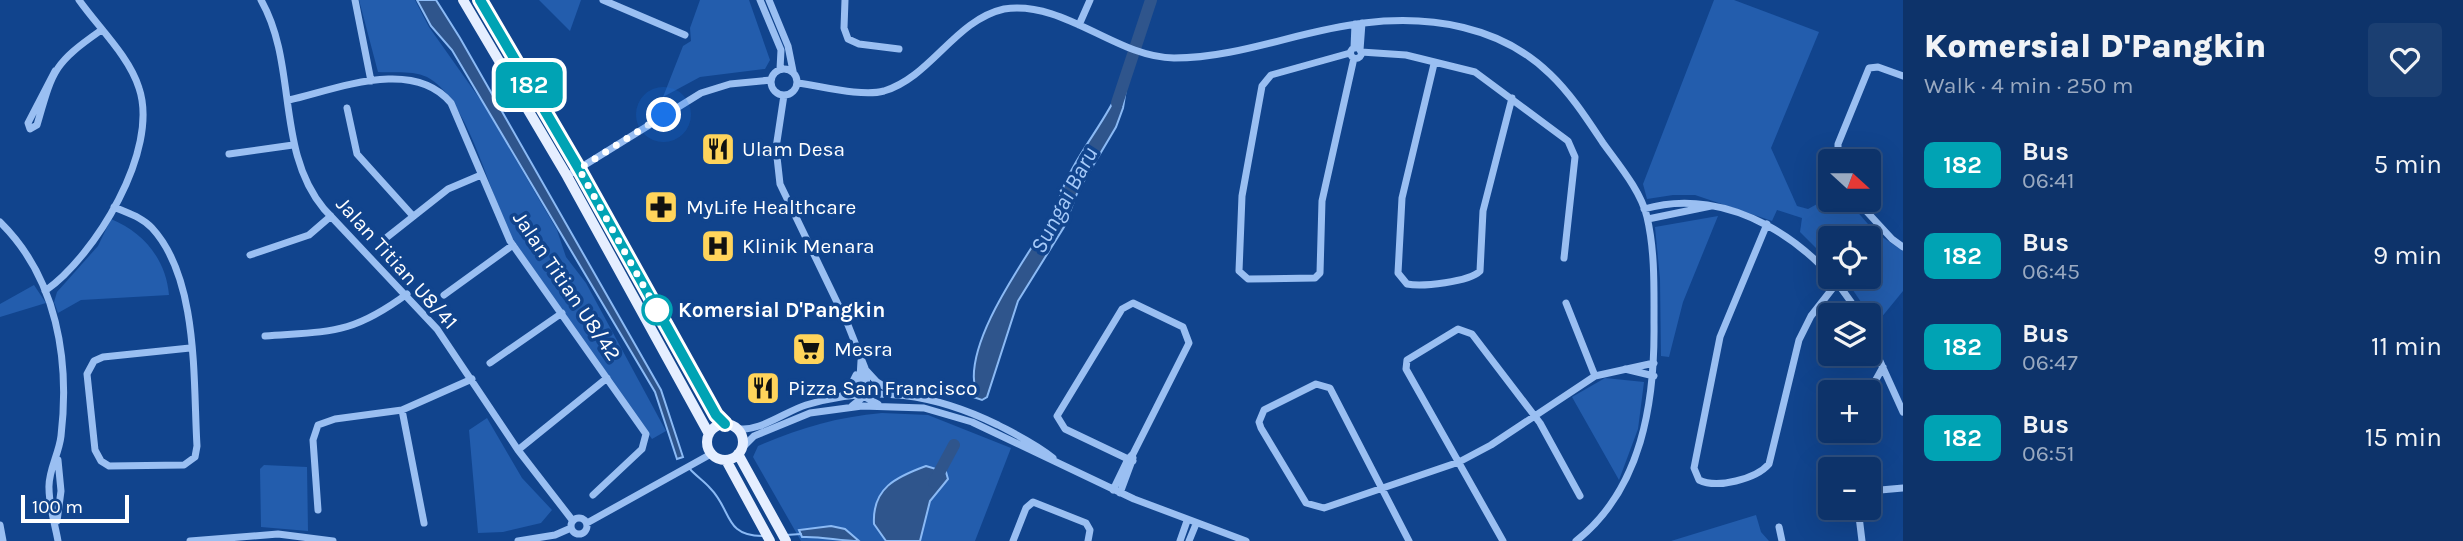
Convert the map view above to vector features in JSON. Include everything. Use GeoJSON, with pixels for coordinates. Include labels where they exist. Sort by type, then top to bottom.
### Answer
{"type":"FeatureCollection","features":[{"type":"Feature","properties":{"kind":"main road"},"geometry":{"type":"LineString","coordinates":[[463,0],[567,176],[709,434]]}},
{"type":"Feature","properties":{"kind":"main road"},"geometry":{"type":"LineString","coordinates":[[480,0],[579,169],[716,415],[725,424],[736,428],[742,437],[740,451],[786,541]]}},
{"type":"Feature","properties":{"kind":"main road"},"geometry":{"type":"LineString","coordinates":[[725,424],[715,427],[709,434],[707,444],[711,454],[726,460],[770,541]]}},
{"type":"Feature","properties":{"kind":"main road"},"geometry":{"type":"LineString","coordinates":[[726,460],[740,451]]}},
{"type":"Feature","properties":{"kind":"street"},"geometry":{"type":"LineString","coordinates":[[45,291],[61,280],[86,254],[114,207],[139,147],[143,106],[135,77],[79,0]]}},
{"type":"Feature","properties":{"kind":"street","name":"Jalan Titian U8/41"},"geometry":{"type":"LineString","coordinates":[[261,0],[276,41],[289,100],[293,145],[312,193],[437,329],[518,450],[572,524]]}},
{"type":"Feature","properties":{"kind":"street"},"geometry":{"type":"LineString","coordinates":[[355,0],[371,81]]}},
{"type":"Feature","properties":{"kind":"street"},"geometry":{"type":"LineString","coordinates":[[603,0],[685,35]]}},
{"type":"Feature","properties":{"kind":"street"},"geometry":{"type":"LineString","coordinates":[[567,176],[713,88],[771,80],[780,69],[781,50],[761,0]]}},
{"type":"Feature","properties":{"kind":"street"},"geometry":{"type":"LineString","coordinates":[[769,0],[788,46],[798,83],[795,90],[784,95],[774,91],[771,80]]}},
{"type":"Feature","properties":{"kind":"street"},"geometry":{"type":"LineString","coordinates":[[845,0],[844,28],[850,41],[899,49]]}},
{"type":"Feature","properties":{"kind":"street"},"geometry":{"type":"LineString","coordinates":[[1079,24],[1090,0]]}},
{"type":"Feature","properties":{"kind":"street"},"geometry":{"type":"LineString","coordinates":[[798,83],[872,92],[887,90],[915,72],[976,22],[1006,9],[1038,9],[1079,24],[1113,41],[1164,57],[1211,54],[1359,23],[1406,20],[1451,24],[1479,31],[1524,53],[1563,88],[1609,150],[1644,209],[1648,219],[1654,274],[1654,376],[1646,425],[1627,474],[1605,512],[1576,541]]}},
{"type":"Feature","properties":{"kind":"street"},"geometry":{"type":"LineString","coordinates":[[1359,23],[1356,52],[1322,201],[1320,272],[1315,278],[1305,280],[1251,280],[1242,275],[1240,231],[1244,181],[1260,96],[1266,79],[1356,52],[1406,55],[1475,72],[1564,137],[1575,152],[1564,258]]}},
{"type":"Feature","properties":{"kind":"street"},"geometry":{"type":"LineString","coordinates":[[55,71],[37,125],[30,129],[27,123],[55,71],[67,54],[100,31]]}},
{"type":"Feature","properties":{"kind":"street"},"geometry":{"type":"LineString","coordinates":[[1434,64],[1402,198],[1398,273],[1407,284],[1459,279],[1475,276],[1480,271],[1483,211],[1512,98]]}},
{"type":"Feature","properties":{"kind":"street"},"geometry":{"type":"LineString","coordinates":[[1838,149],[1868,68],[1878,67],[1903,76]]}},
{"type":"Feature","properties":{"kind":"street"},"geometry":{"type":"LineString","coordinates":[[780,69],[793,71]]}},
{"type":"Feature","properties":{"kind":"street","name":"Jalan Titian U8/42"},"geometry":{"type":"LineString","coordinates":[[289,100],[371,81],[418,80],[443,93],[457,113],[481,175],[513,245],[643,428],[645,446],[593,495]]}},
{"type":"Feature","properties":{"kind":"street"},"geometry":{"type":"LineString","coordinates":[[784,95],[776,148],[780,184],[839,304],[861,367],[864,395]]}},
{"type":"Feature","properties":{"kind":"street"},"geometry":{"type":"LineString","coordinates":[[347,108],[357,154],[368,170],[413,216]]}},
{"type":"Feature","properties":{"kind":"street"},"geometry":{"type":"LineString","coordinates":[[229,154],[293,145]]}},
{"type":"Feature","properties":{"kind":"street"},"geometry":{"type":"LineString","coordinates":[[386,238],[453,186],[481,175]]}},
{"type":"Feature","properties":{"kind":"street"},"geometry":{"type":"LineString","coordinates":[[1644,209],[1690,201],[1712,206],[1767,224],[1793,239],[1818,265]]}},
{"type":"Feature","properties":{"kind":"street"},"geometry":{"type":"LineString","coordinates":[[1648,219],[1712,206]]}},
{"type":"Feature","properties":{"kind":"street"},"geometry":{"type":"LineString","coordinates":[[114,207],[142,220],[163,245],[184,296],[190,348],[197,446],[192,461],[184,465],[110,466],[101,461],[96,455],[87,374],[91,365],[103,357],[190,348]]}},
{"type":"Feature","properties":{"kind":"street"},"geometry":{"type":"LineString","coordinates":[[1867,212],[1903,247]]}},
{"type":"Feature","properties":{"kind":"street"},"geometry":{"type":"LineString","coordinates":[[250,255],[309,235],[331,216]]}},
{"type":"Feature","properties":{"kind":"street"},"geometry":{"type":"LineString","coordinates":[[0,222],[22,248],[45,291],[61,338],[64,405],[58,456],[49,487],[58,541]]}},
{"type":"Feature","properties":{"kind":"street"},"geometry":{"type":"LineString","coordinates":[[1767,224],[1720,337],[1693,468],[1699,480],[1720,484],[1762,471],[1769,464],[1799,340],[1811,316],[1832,289]]}},
{"type":"Feature","properties":{"kind":"street"},"geometry":{"type":"LineString","coordinates":[[444,295],[513,245]]}},
{"type":"Feature","properties":{"kind":"street"},"geometry":{"type":"LineString","coordinates":[[265,336],[347,329],[376,316],[407,294]]}},
{"type":"Feature","properties":{"kind":"street"},"geometry":{"type":"LineString","coordinates":[[1116,491],[1185,355],[1189,339],[1180,325],[1133,303],[1122,309],[1058,416],[1065,429],[1131,458]]}},
{"type":"Feature","properties":{"kind":"street"},"geometry":{"type":"LineString","coordinates":[[1566,303],[1595,376]]}},
{"type":"Feature","properties":{"kind":"street"},"geometry":{"type":"LineString","coordinates":[[490,363],[562,313]]}},
{"type":"Feature","properties":{"kind":"street"},"geometry":{"type":"LineString","coordinates":[[1503,541],[1406,369],[1407,360],[1413,354],[1455,330],[1467,331],[1534,414],[1580,496]]}},
{"type":"Feature","properties":{"kind":"street"},"geometry":{"type":"LineString","coordinates":[[1409,541],[1383,486],[1334,393],[1328,387],[1316,384],[1262,412],[1261,428],[1308,506],[1324,508],[1383,486],[1459,462],[1491,445],[1595,376],[1654,363]]}},
{"type":"Feature","properties":{"kind":"street"},"geometry":{"type":"LineString","coordinates":[[1881,363],[1902,410]]}},
{"type":"Feature","properties":{"kind":"street"},"geometry":{"type":"LineString","coordinates":[[861,367],[877,382],[896,394]]}},
{"type":"Feature","properties":{"kind":"street"},"geometry":{"type":"LineString","coordinates":[[840,397],[848,391],[861,367]]}},
{"type":"Feature","properties":{"kind":"street"},"geometry":{"type":"LineString","coordinates":[[1876,380],[1883,367]]}},
{"type":"Feature","properties":{"kind":"street"},"geometry":{"type":"LineString","coordinates":[[1624,369],[1654,376]]}},
{"type":"Feature","properties":{"kind":"street","name":"Jalan Titian U8/42"},"geometry":{"type":"LineString","coordinates":[[518,450],[607,378]]}},
{"type":"Feature","properties":{"kind":"street"},"geometry":{"type":"LineString","coordinates":[[318,510],[313,440],[318,425],[335,418],[402,410],[472,380]]}},
{"type":"Feature","properties":{"kind":"street"},"geometry":{"type":"LineString","coordinates":[[736,428],[747,429],[792,410],[840,397],[896,394],[937,400],[998,430]]}},
{"type":"Feature","properties":{"kind":"street"},"geometry":{"type":"LineString","coordinates":[[864,395],[879,405]]}},
{"type":"Feature","properties":{"kind":"street"},"geometry":{"type":"LineString","coordinates":[[851,406],[864,395]]}},
{"type":"Feature","properties":{"kind":"street"},"geometry":{"type":"LineString","coordinates":[[740,451],[754,436],[794,418],[851,406],[879,405],[934,410],[1039,446],[1056,461],[1116,491],[1187,521],[1246,541]]}},
{"type":"Feature","properties":{"kind":"street"},"geometry":{"type":"LineString","coordinates":[[402,410],[424,523]]}},
{"type":"Feature","properties":{"kind":"street"},"geometry":{"type":"LineString","coordinates":[[572,524],[576,534],[584,537],[587,523],[711,454]]}},
{"type":"Feature","properties":{"kind":"street"},"geometry":{"type":"LineString","coordinates":[[56,529],[61,491],[58,456]]}},
{"type":"Feature","properties":{"kind":"street"},"geometry":{"type":"LineString","coordinates":[[1881,491],[1903,488]]}},
{"type":"Feature","properties":{"kind":"street"},"geometry":{"type":"LineString","coordinates":[[1013,541],[1026,508],[1033,502],[1086,523],[1090,530],[1088,541]]}},
{"type":"Feature","properties":{"kind":"street"},"geometry":{"type":"LineString","coordinates":[[518,541],[555,535],[580,518],[587,523]]}},
{"type":"Feature","properties":{"kind":"street"},"geometry":{"type":"LineString","coordinates":[[1859,520],[1862,541]]}},
{"type":"Feature","properties":{"kind":"street"},"geometry":{"type":"LineString","coordinates":[[1180,541],[1187,521]]}},
{"type":"Feature","properties":{"kind":"street"},"geometry":{"type":"LineString","coordinates":[[1189,541],[1196,524]]}},
{"type":"Feature","properties":{"kind":"street"},"geometry":{"type":"LineString","coordinates":[[0,525],[3,541]]}},
{"type":"Feature","properties":{"kind":"street"},"geometry":{"type":"LineString","coordinates":[[1779,527],[1782,541]]}},
{"type":"Feature","properties":{"kind":"street"},"geometry":{"type":"LineString","coordinates":[[190,541],[278,534],[333,541]]}},
{"type":"Feature","properties":{"kind":"shaded area"},"geometry":{"type":"Polygon","coordinates":[[[359,0],[415,0],[429,27],[482,102],[557,230],[566,257],[586,283],[666,431],[652,439],[512,238],[477,149],[455,105],[442,88],[421,75],[378,72],[359,0]]]}},
{"type":"Feature","properties":{"kind":"shaded area"},"geometry":{"type":"Polygon","coordinates":[[[539,0],[581,0],[570,31],[539,0]]]}},
{"type":"Feature","properties":{"kind":"shaded area"},"geometry":{"type":"Polygon","coordinates":[[[700,0],[749,0],[770,60],[765,69],[700,77],[663,97],[683,46],[691,41],[690,28],[700,0]]]}},
{"type":"Feature","properties":{"kind":"shaded area"},"geometry":{"type":"Polygon","coordinates":[[[1714,0],[1734,0],[1819,32],[1771,148],[1797,206],[1808,209],[1818,204],[1818,212],[1858,212],[1870,226],[1818,226],[1818,250],[1800,232],[1802,218],[1777,210],[1772,221],[1695,195],[1647,199],[1643,184],[1714,0]]]}},
{"type":"Feature","properties":{"kind":"shaded area"},"geometry":{"type":"Polygon","coordinates":[[[1718,216],[1683,302],[1669,357],[1661,356],[1660,279],[1655,227],[1718,216]]]}},
{"type":"Feature","properties":{"kind":"shaded area"},"geometry":{"type":"Polygon","coordinates":[[[111,219],[133,231],[151,248],[163,270],[169,295],[81,300],[58,313],[54,302],[57,292],[98,246],[111,219]]]}},
{"type":"Feature","properties":{"kind":"shaded area"},"geometry":{"type":"Polygon","coordinates":[[[1881,236],[1903,251],[1903,291],[1881,318],[1881,303],[1862,303],[1852,289],[1881,289],[1881,236]]]}},
{"type":"Feature","properties":{"kind":"shaded area"},"geometry":{"type":"Polygon","coordinates":[[[34,285],[46,303],[0,317],[0,304],[34,285]]]}},
{"type":"Feature","properties":{"kind":"shaded area"},"geometry":{"type":"Polygon","coordinates":[[[1605,378],[1644,382],[1638,429],[1619,480],[1572,397],[1605,378]]]}},
{"type":"Feature","properties":{"kind":"shaded area"},"geometry":{"type":"Polygon","coordinates":[[[882,413],[928,415],[1011,448],[975,541],[801,541],[753,457],[758,446],[819,424],[882,413]]]}},
{"type":"Feature","properties":{"kind":"shaded area"},"geometry":{"type":"Polygon","coordinates":[[[487,418],[522,478],[552,510],[541,523],[503,532],[478,533],[469,430],[487,418]]]}},
{"type":"Feature","properties":{"kind":"shaded area"},"geometry":{"type":"Polygon","coordinates":[[[264,465],[307,467],[308,531],[261,527],[260,469],[264,465]]]}},
{"type":"Feature","properties":{"kind":"shaded area"},"geometry":{"type":"Polygon","coordinates":[[[1756,515],[1761,532],[1769,541],[1671,541],[1756,515]]]}},
{"type":"Feature","properties":{"kind":"water"},"geometry":{"type":"Polygon","coordinates":[[[417,0],[436,0],[460,38],[661,390],[683,457],[677,459],[655,392],[452,50],[431,26],[417,0]]]}},
{"type":"Feature","properties":{"kind":"water"},"geometry":{"type":"Polygon","coordinates":[[[1120,88],[1126,89],[1116,127],[1078,191],[1064,227],[1018,301],[987,397],[982,400],[973,397],[976,392],[974,373],[978,351],[986,327],[1012,278],[1050,219],[1069,175],[1120,88]]]}},
{"type":"Feature","properties":{"kind":"water"},"geometry":{"type":"Polygon","coordinates":[[[926,466],[946,472],[948,479],[930,501],[920,541],[886,541],[874,524],[877,501],[896,480],[926,466]]]}},
{"type":"Feature","properties":{"kind":"water"},"geometry":{"type":"Polygon","coordinates":[[[831,526],[845,529],[859,541],[802,537],[799,530],[831,526]]]}},
{"type":"Feature","properties":{"kind":"waterway","name":"Sungai Baru"},"geometry":{"type":"LineString","coordinates":[[1117,103],[1151,0]]}},
{"type":"Feature","properties":{"kind":"waterway","name":"Sungai Baru"},"geometry":{"type":"LineString","coordinates":[[934,482],[954,445]]}},
{"type":"Feature","properties":{"kind":"waterway"},"geometry":{"type":"LineString","coordinates":[[690,469],[717,496],[735,527],[741,532],[762,536]]}},
{"type":"Feature","properties":{"kind":"waterway"},"geometry":{"type":"LineString","coordinates":[[786,535],[801,534]]}},
{"type":"Feature","properties":{"kind":"bus line","name":"182"},"geometry":{"type":"LineString","coordinates":[[480,0],[579,169],[716,415],[725,424]]}},
{"type":"Feature","properties":{"kind":"place","name":"Ulam Desa"},"geometry":{"type":"Point","coordinates":[718,149]}},
{"type":"Feature","properties":{"kind":"place","name":"MyLife Healthcare"},"geometry":{"type":"Point","coordinates":[661,207]}},
{"type":"Feature","properties":{"kind":"place","name":"Klinik Menara"},"geometry":{"type":"Point","coordinates":[718,246]}},
{"type":"Feature","properties":{"kind":"place","name":"Komersial D'Pangkin"},"geometry":{"type":"Point","coordinates":[657,310]}},
{"type":"Feature","properties":{"kind":"place","name":"Mesra"},"geometry":{"type":"Point","coordinates":[809,349]}},
{"type":"Feature","properties":{"kind":"place","name":"Pizza San Francisco"},"geometry":{"type":"Point","coordinates":[763,388]}},
{"type":"Feature","properties":{"kind":"route"},"geometry":{"type":"LineString","coordinates":[[657,310],[659,314],[579,169],[664,115]]}}]}
